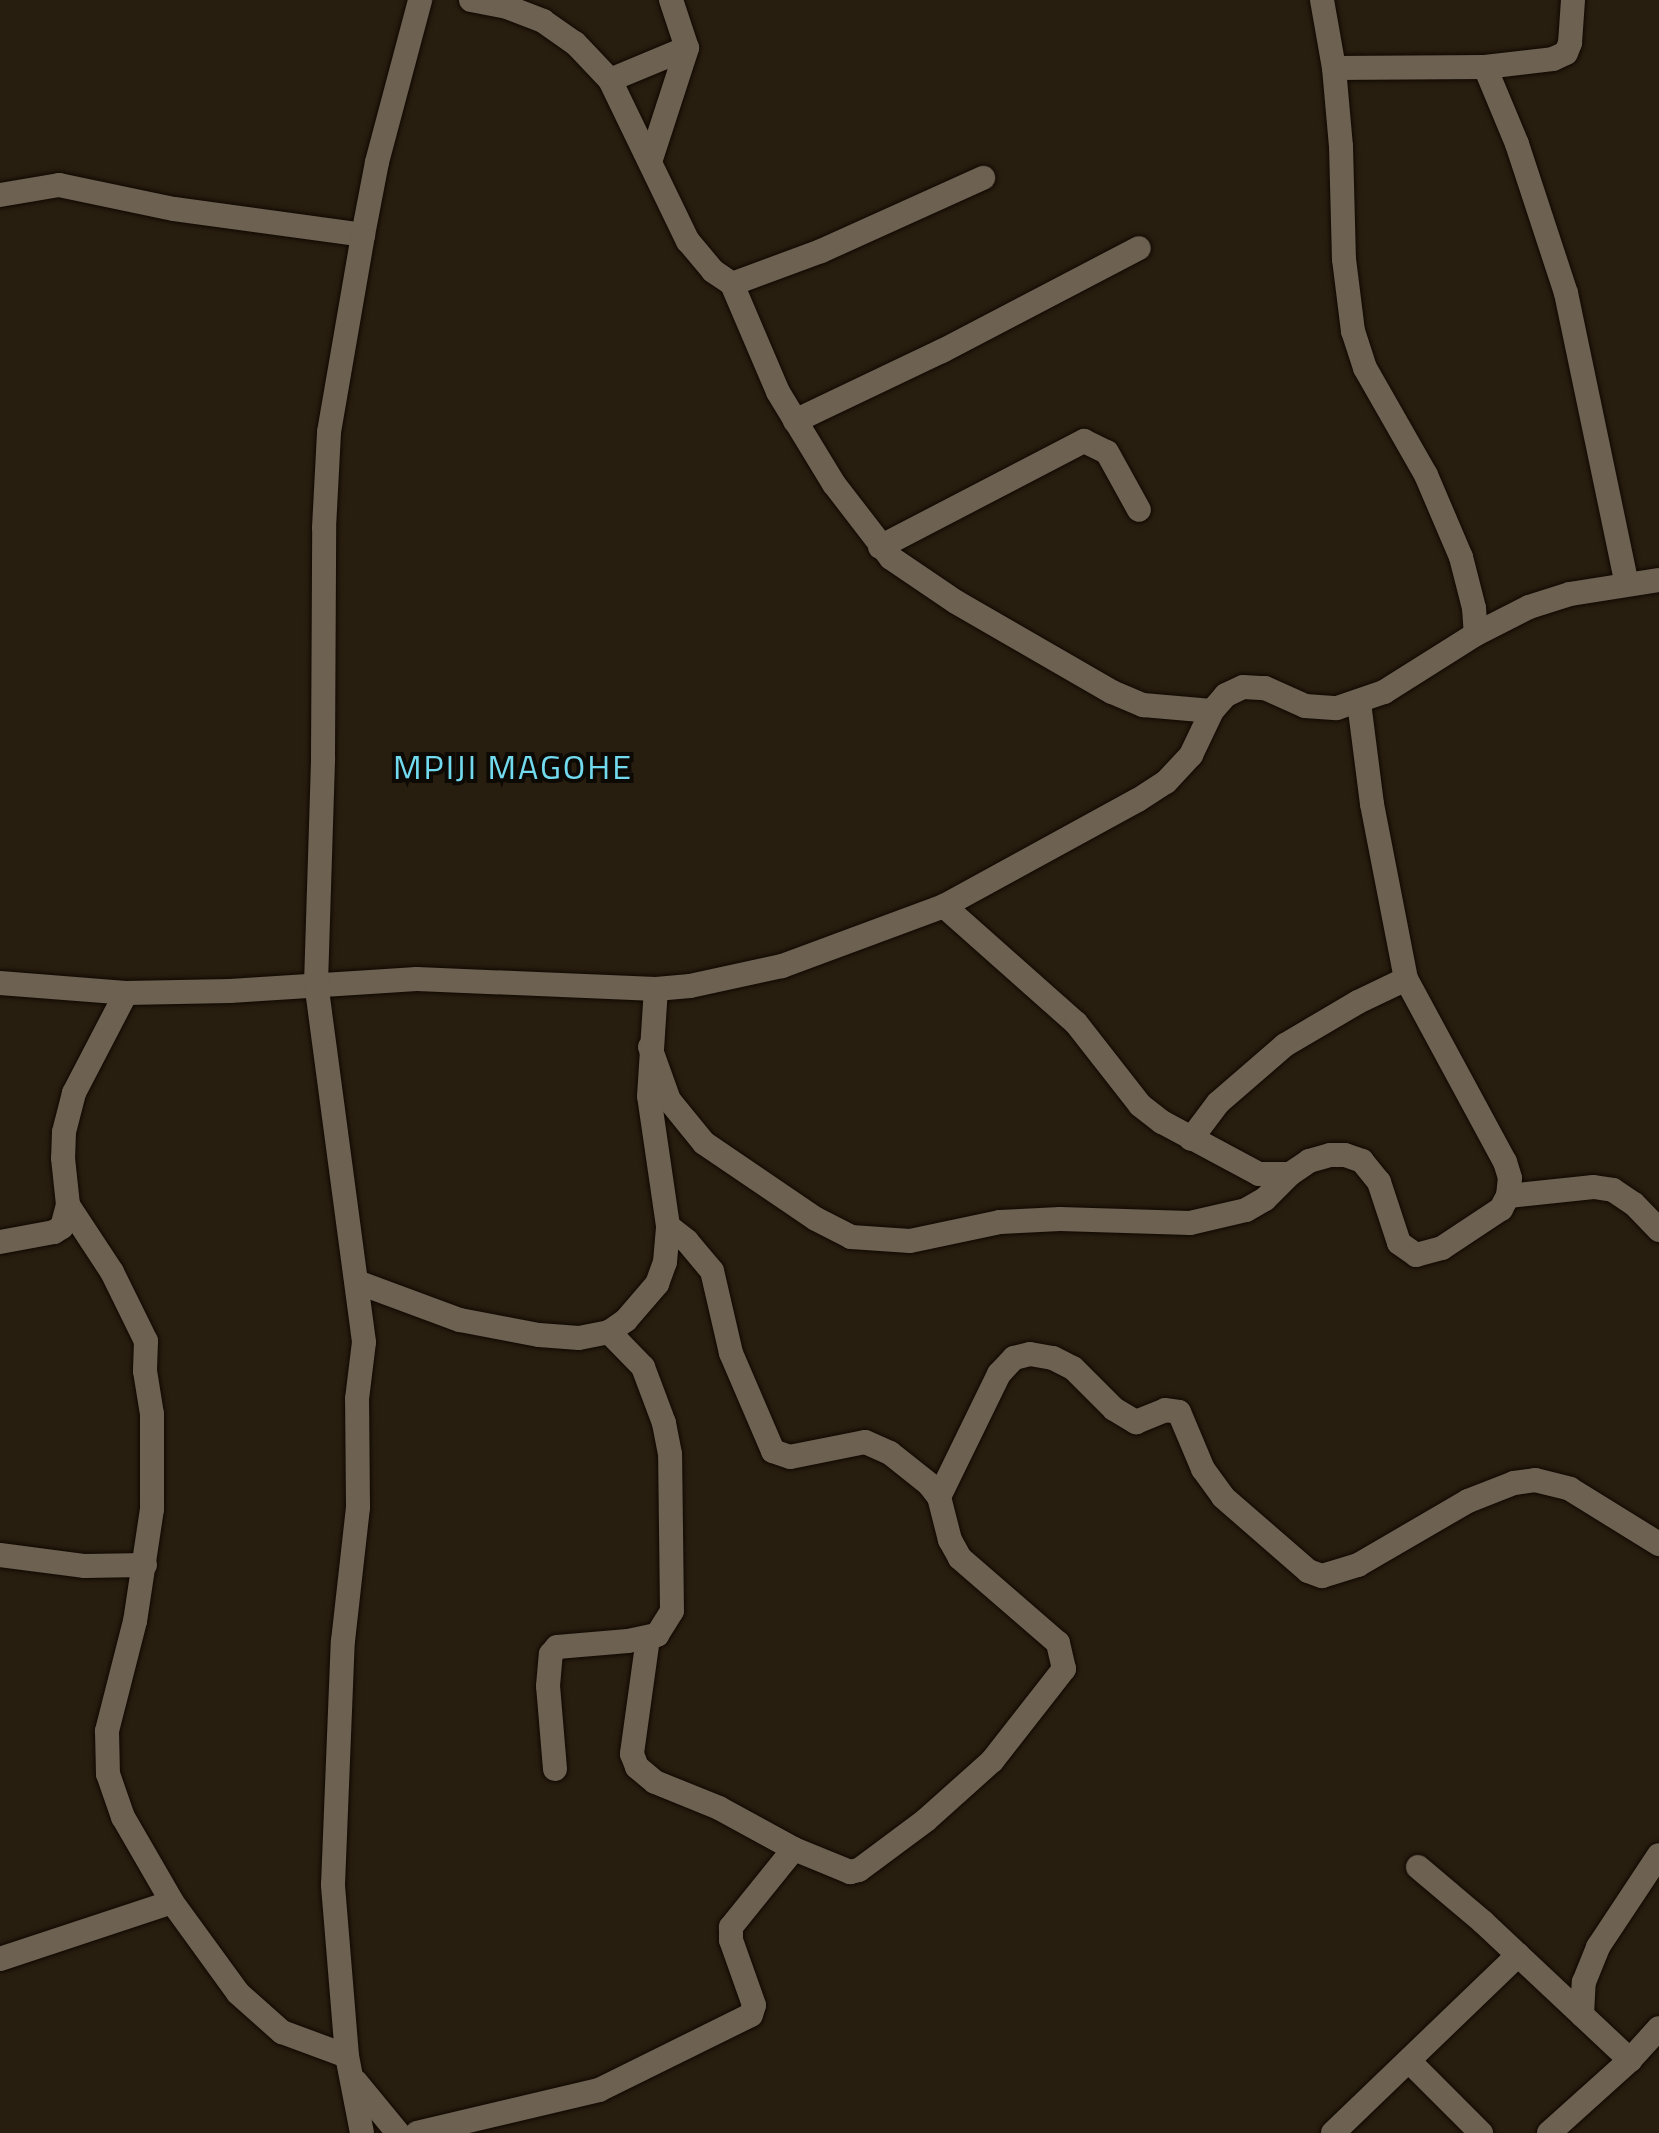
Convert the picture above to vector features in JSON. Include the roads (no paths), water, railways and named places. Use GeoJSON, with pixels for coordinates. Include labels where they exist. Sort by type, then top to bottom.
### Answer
{"type":"FeatureCollection","features":[{"type":"Feature","properties":{"kind":"street"},"geometry":{"type":"LineString","coordinates":[[362,2133],[347,2056],[333,1885],[343,1641],[358,1507],[357,1399],[364,1342],[316,984],[326,480],[329,432],[377,162],[420,0]]}},
{"type":"Feature","properties":{"kind":"street"},"geometry":{"type":"LineString","coordinates":[[471,0],[507,7],[543,21],[575,43],[610,80],[651,159],[688,241],[713,271],[732,284],[778,392],[834,484],[880,547],[921,580],[1112,692],[1143,705],[1212,711]]}},
{"type":"Feature","properties":{"kind":"street"},"geometry":{"type":"LineString","coordinates":[[651,159],[687,48],[671,0]]}},
{"type":"Feature","properties":{"kind":"street"},"geometry":{"type":"LineString","coordinates":[[1322,0],[1334,68],[1341,146],[1344,259],[1353,331],[1365,368],[1426,475],[1461,557],[1474,608],[1476,634]]}},
{"type":"Feature","properties":{"kind":"street"},"geometry":{"type":"LineString","coordinates":[[1334,68],[1485,67],[1553,59],[1566,53],[1574,21],[1573,0]]}},
{"type":"Feature","properties":{"kind":"street"},"geometry":{"type":"LineString","coordinates":[[610,80],[687,48]]}},
{"type":"Feature","properties":{"kind":"street"},"geometry":{"type":"LineString","coordinates":[[1485,67],[1522,157],[1566,293],[1627,584]]}},
{"type":"Feature","properties":{"kind":"street"},"geometry":{"type":"LineString","coordinates":[[732,284],[821,251],[983,178]]}},
{"type":"Feature","properties":{"kind":"street"},"geometry":{"type":"LineString","coordinates":[[0,195],[59,185],[174,209],[363,235]]}},
{"type":"Feature","properties":{"kind":"street"},"geometry":{"type":"LineString","coordinates":[[795,421],[942,351],[1139,248]]}},
{"type":"Feature","properties":{"kind":"street"},"geometry":{"type":"LineString","coordinates":[[880,547],[1084,441],[1107,452],[1139,510]]}},
{"type":"Feature","properties":{"kind":"street"},"geometry":{"type":"LineString","coordinates":[[0,983],[126,993],[230,991],[316,984],[455,979],[656,989],[690,986],[782,966],[944,906],[1077,835],[1166,782],[1191,755],[1212,711],[1226,695],[1254,686],[1318,708],[1337,708],[1359,702],[1409,678],[1476,634],[1529,607],[1570,594],[1659,580]]}},
{"type":"Feature","properties":{"kind":"street"},"geometry":{"type":"LineString","coordinates":[[650,1047],[669,1100],[704,1143],[816,1219],[851,1237],[910,1241],[1000,1222],[1060,1219],[1190,1223],[1246,1210],[1265,1199],[1290,1174],[1309,1161],[1330,1155],[1345,1155],[1362,1161],[1379,1182],[1399,1243],[1416,1255],[1442,1248],[1501,1209],[1508,1196],[1510,1178],[1505,1162],[1406,979],[1372,804],[1359,702]]}},
{"type":"Feature","properties":{"kind":"street"},"geometry":{"type":"LineString","coordinates":[[944,906],[1076,1023],[1140,1105],[1243,1168],[1274,1176],[1290,1174]]}},
{"type":"Feature","properties":{"kind":"street"},"geometry":{"type":"LineString","coordinates":[[1191,1139],[1218,1103],[1285,1045],[1358,1002],[1406,979]]}},
{"type":"Feature","properties":{"kind":"street"},"geometry":{"type":"LineString","coordinates":[[357,1282],[460,1320],[497,1328],[579,1338],[609,1332],[626,1320],[657,1284],[665,1262],[668,1226],[649,1096],[656,989]]}},
{"type":"Feature","properties":{"kind":"street"},"geometry":{"type":"LineString","coordinates":[[0,1242],[54,1232],[62,1227],[68,1205],[63,1158],[64,1132],[71,1106],[90,1060],[126,993]]}},
{"type":"Feature","properties":{"kind":"street"},"geometry":{"type":"LineString","coordinates":[[1508,1196],[1594,1187],[1613,1190],[1634,1204],[1659,1230]]}},
{"type":"Feature","properties":{"kind":"street"},"geometry":{"type":"LineString","coordinates":[[68,1205],[112,1272],[146,1341],[145,1371],[155,1458],[145,1565],[135,1621],[111,1707],[106,1756],[108,1774],[123,1817],[172,1902],[238,1993],[282,2032],[347,2056]]}},
{"type":"Feature","properties":{"kind":"street"},"geometry":{"type":"LineString","coordinates":[[648,1638],[632,1754],[637,1767],[655,1782],[719,1808],[838,1869],[859,1870],[926,1820],[992,1761],[1064,1669],[1058,1643],[960,1558],[950,1540],[939,1497],[929,1484],[890,1453],[865,1442],[790,1457],[773,1451],[731,1353],[712,1271],[687,1241],[668,1226]]}},
{"type":"Feature","properties":{"kind":"street"},"geometry":{"type":"LineString","coordinates":[[555,1769],[548,1686],[551,1654],[557,1647],[648,1638],[667,1625],[672,1611],[670,1454],[650,1379],[635,1358],[609,1332]]}},
{"type":"Feature","properties":{"kind":"street"},"geometry":{"type":"LineString","coordinates":[[939,1497],[999,1374],[1014,1358],[1030,1354],[1053,1358],[1073,1368],[1114,1409],[1136,1422],[1165,1410],[1179,1412],[1203,1469],[1223,1497],[1308,1571],[1322,1576],[1358,1565],[1468,1501],[1514,1483],[1535,1480],[1570,1489],[1659,1544]]}},
{"type":"Feature","properties":{"kind":"street"},"geometry":{"type":"LineString","coordinates":[[0,1555],[85,1566],[145,1565]]}},
{"type":"Feature","properties":{"kind":"street"},"geometry":{"type":"LineString","coordinates":[[417,2133],[599,2090],[751,2015],[754,2005],[731,1940],[731,1927],[794,1849]]}},
{"type":"Feature","properties":{"kind":"street"},"geometry":{"type":"LineString","coordinates":[[1582,2015],[1584,1982],[1598,1947],[1659,1855]]}},
{"type":"Feature","properties":{"kind":"street"},"geometry":{"type":"LineString","coordinates":[[1418,1867],[1630,2060]]}},
{"type":"Feature","properties":{"kind":"street"},"geometry":{"type":"LineString","coordinates":[[0,1959],[172,1902]]}},
{"type":"Feature","properties":{"kind":"street"},"geometry":{"type":"LineString","coordinates":[[1333,2133],[1518,1955]]}},
{"type":"Feature","properties":{"kind":"street"},"geometry":{"type":"LineString","coordinates":[[1549,2133],[1630,2060],[1659,2028]]}},
{"type":"Feature","properties":{"kind":"street"},"geometry":{"type":"LineString","coordinates":[[1409,2061],[1481,2133]]}},
{"type":"Feature","properties":{"kind":"street"},"geometry":{"type":"LineString","coordinates":[[354,2080],[398,2133]]}},
{"type":"Feature","properties":{"kind":"district","name":"MPIJI MAGOHE"},"geometry":{"type":"Point","coordinates":[513,767]}}]}
